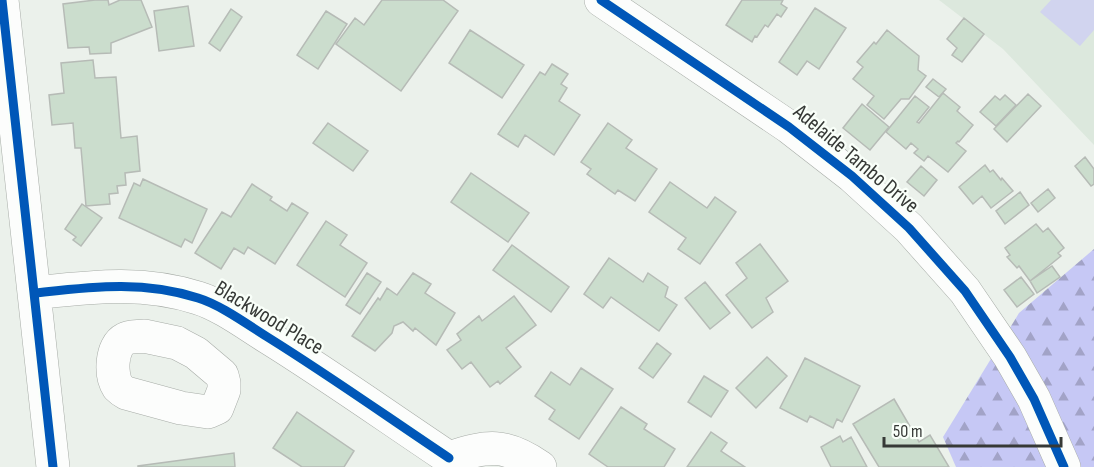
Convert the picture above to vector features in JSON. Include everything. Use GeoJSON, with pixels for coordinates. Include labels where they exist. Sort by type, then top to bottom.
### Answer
{"type":"FeatureCollection","features":[{"type":"Feature","properties":{"kind":"street"},"geometry":{"type":"LineString","coordinates":[[2,0],[9,150],[34,293],[53,467]]}},
{"type":"Feature","properties":{"kind":"street","name":"Adelaide Tambo Drive"},"geometry":{"type":"LineString","coordinates":[[601,0],[789,127],[852,176],[909,228],[965,291],[1010,357],[1034,399],[1064,467]]}},
{"type":"Feature","properties":{"kind":"street","name":"Blackwood Place"},"geometry":{"type":"LineString","coordinates":[[34,293],[100,286],[143,286],[199,298],[228,312],[287,350],[449,462],[474,449],[491,448],[509,450],[540,467]]}},
{"type":"Feature","properties":{"kind":"street"},"geometry":{"type":"LineString","coordinates":[[143,286],[144,336]]}},
{"type":"Feature","properties":{"kind":"shaded area"},"geometry":{"type":"Polygon","coordinates":[[[939,0],[1094,0],[1094,145],[1003,49],[939,0]]]}},
{"type":"Feature","properties":{"kind":"shaded area"},"geometry":{"type":"Polygon","coordinates":[[[1051,0],[1094,0],[1094,30],[1080,46],[1040,12],[1051,0]]]}},
{"type":"Feature","properties":{"kind":"green space"},"geometry":{"type":"Polygon","coordinates":[[[1094,249],[1094,467],[956,467],[943,437],[1019,313],[1094,249]]]}},
{"type":"Feature","properties":{"kind":"building"},"geometry":{"type":"Polygon","coordinates":[[[108,0],[109,5],[120,0],[141,0],[152,27],[111,43],[111,53],[90,54],[89,47],[68,48],[63,4],[108,0]]]}},
{"type":"Feature","properties":{"kind":"building"},"geometry":{"type":"Polygon","coordinates":[[[382,0],[443,0],[458,11],[401,91],[336,44],[355,18],[364,25],[382,0]]]}},
{"type":"Feature","properties":{"kind":"building"},"geometry":{"type":"Polygon","coordinates":[[[742,0],[783,0],[781,4],[787,8],[781,17],[777,14],[768,27],[765,25],[752,42],[726,25],[742,0]]]}},
{"type":"Feature","properties":{"kind":"building"},"geometry":{"type":"Polygon","coordinates":[[[188,6],[194,46],[159,51],[154,11],[188,6]]]}},
{"type":"Feature","properties":{"kind":"building"},"geometry":{"type":"Polygon","coordinates":[[[815,8],[846,28],[819,69],[807,61],[797,75],[779,62],[815,8]]]}},
{"type":"Feature","properties":{"kind":"building"},"geometry":{"type":"Polygon","coordinates":[[[231,9],[242,17],[220,51],[209,43],[231,9]]]}},
{"type":"Feature","properties":{"kind":"building"},"geometry":{"type":"Polygon","coordinates":[[[326,11],[347,24],[318,69],[297,55],[326,11]]]}},
{"type":"Feature","properties":{"kind":"building"},"geometry":{"type":"Polygon","coordinates":[[[964,18],[984,34],[962,62],[952,55],[957,48],[947,39],[964,18]]]}},
{"type":"Feature","properties":{"kind":"building"},"geometry":{"type":"Polygon","coordinates":[[[470,30],[524,65],[502,98],[449,63],[470,30]]]}},
{"type":"Feature","properties":{"kind":"building"},"geometry":{"type":"Polygon","coordinates":[[[887,30],[919,56],[918,70],[926,76],[909,99],[901,99],[884,119],[867,105],[874,96],[853,79],[863,67],[857,62],[887,30]]]}},
{"type":"Feature","properties":{"kind":"building"},"geometry":{"type":"Polygon","coordinates":[[[93,60],[95,78],[116,77],[121,138],[137,136],[140,171],[125,173],[126,185],[117,186],[118,193],[109,194],[110,204],[86,206],[81,148],[75,148],[73,123],[52,125],[49,95],[64,93],[61,63],[93,60]]]}},
{"type":"Feature","properties":{"kind":"building"},"geometry":{"type":"Polygon","coordinates":[[[552,64],[568,74],[561,84],[567,88],[559,101],[580,115],[554,155],[525,135],[518,147],[498,134],[540,72],[545,75],[552,64]]]}},
{"type":"Feature","properties":{"kind":"building"},"geometry":{"type":"Polygon","coordinates":[[[933,79],[946,89],[939,97],[926,87],[933,79]]]}},
{"type":"Feature","properties":{"kind":"building"},"geometry":{"type":"Polygon","coordinates":[[[943,93],[960,107],[957,111],[973,125],[956,143],[966,151],[948,172],[928,156],[924,161],[914,153],[918,149],[911,143],[906,149],[886,132],[915,96],[929,107],[917,122],[919,123],[943,93]]]}},
{"type":"Feature","properties":{"kind":"building"},"geometry":{"type":"Polygon","coordinates":[[[1028,94],[1041,106],[1007,142],[994,129],[1028,94]]]}},
{"type":"Feature","properties":{"kind":"building"},"geometry":{"type":"Polygon","coordinates":[[[1005,95],[1016,105],[996,126],[980,112],[995,96],[1000,100],[1005,95]]]}},
{"type":"Feature","properties":{"kind":"building"},"geometry":{"type":"Polygon","coordinates":[[[862,104],[889,127],[870,150],[843,128],[862,104]]]}},
{"type":"Feature","properties":{"kind":"building"},"geometry":{"type":"Polygon","coordinates":[[[328,123],[368,151],[353,171],[313,143],[328,123]]]}},
{"type":"Feature","properties":{"kind":"building"},"geometry":{"type":"Polygon","coordinates":[[[608,123],[632,140],[626,148],[657,169],[635,201],[618,190],[615,194],[587,174],[591,169],[581,162],[608,123]]]}},
{"type":"Feature","properties":{"kind":"building"},"geometry":{"type":"Polygon","coordinates":[[[1085,157],[1094,169],[1094,184],[1091,186],[1075,166],[1085,157]]]}},
{"type":"Feature","properties":{"kind":"building"},"geometry":{"type":"Polygon","coordinates":[[[985,165],[990,172],[993,170],[1001,180],[1002,178],[1013,191],[991,208],[982,196],[973,204],[959,187],[985,165]]]}},
{"type":"Feature","properties":{"kind":"building"},"geometry":{"type":"Polygon","coordinates":[[[921,166],[937,180],[924,196],[907,182],[921,166]]]}},
{"type":"Feature","properties":{"kind":"building"},"geometry":{"type":"Polygon","coordinates":[[[471,173],[529,213],[508,242],[451,202],[471,173]]]}},
{"type":"Feature","properties":{"kind":"building"},"geometry":{"type":"Polygon","coordinates":[[[143,179],[207,209],[192,243],[185,239],[181,247],[119,218],[134,183],[140,186],[143,179]]]}},
{"type":"Feature","properties":{"kind":"building"},"geometry":{"type":"Polygon","coordinates":[[[670,182],[707,208],[715,197],[736,212],[700,264],[678,249],[686,238],[649,212],[670,182]]]}},
{"type":"Feature","properties":{"kind":"building"},"geometry":{"type":"Polygon","coordinates":[[[252,184],[272,197],[270,200],[287,211],[292,203],[308,213],[275,264],[248,247],[244,254],[234,248],[221,269],[195,253],[222,212],[231,217],[252,184]]]}},
{"type":"Feature","properties":{"kind":"building"},"geometry":{"type":"Polygon","coordinates":[[[1048,189],[1055,198],[1038,212],[1031,203],[1048,189]]]}},
{"type":"Feature","properties":{"kind":"building"},"geometry":{"type":"Polygon","coordinates":[[[1020,192],[1029,205],[1005,224],[996,211],[1020,192]]]}},
{"type":"Feature","properties":{"kind":"building"},"geometry":{"type":"Polygon","coordinates":[[[82,204],[102,218],[81,246],[73,240],[76,237],[65,229],[82,204]]]}},
{"type":"Feature","properties":{"kind":"building"},"geometry":{"type":"Polygon","coordinates":[[[326,221],[347,235],[340,245],[367,263],[345,297],[297,265],[326,221]]]}},
{"type":"Feature","properties":{"kind":"building"},"geometry":{"type":"Polygon","coordinates":[[[1036,224],[1043,232],[1048,228],[1064,248],[1058,253],[1061,256],[1030,281],[1019,266],[1017,268],[1007,257],[1010,255],[1005,248],[1036,224]]]}},
{"type":"Feature","properties":{"kind":"building"},"geometry":{"type":"Polygon","coordinates":[[[760,244],[788,281],[766,298],[773,312],[752,328],[726,295],[747,278],[736,263],[760,244]]]}},
{"type":"Feature","properties":{"kind":"building"},"geometry":{"type":"Polygon","coordinates":[[[512,245],[569,287],[551,312],[493,270],[512,245]]]}},
{"type":"Feature","properties":{"kind":"building"},"geometry":{"type":"Polygon","coordinates":[[[609,258],[643,282],[648,273],[668,287],[665,297],[677,305],[659,331],[611,297],[603,308],[584,294],[609,258]]]}},
{"type":"Feature","properties":{"kind":"building"},"geometry":{"type":"Polygon","coordinates":[[[1052,266],[1060,277],[1037,293],[1030,281],[1052,266]]]}},
{"type":"Feature","properties":{"kind":"building"},"geometry":{"type":"Polygon","coordinates":[[[367,273],[381,282],[360,314],[346,305],[367,273]]]}},
{"type":"Feature","properties":{"kind":"building"},"geometry":{"type":"Polygon","coordinates":[[[413,273],[431,284],[425,293],[455,313],[436,345],[415,328],[413,331],[403,322],[394,326],[392,333],[375,351],[352,336],[387,288],[397,295],[413,273]]]}},
{"type":"Feature","properties":{"kind":"building"},"geometry":{"type":"Polygon","coordinates":[[[1021,277],[1034,294],[1017,307],[1004,290],[1021,277]]]}},
{"type":"Feature","properties":{"kind":"building"},"geometry":{"type":"Polygon","coordinates":[[[705,282],[730,313],[710,329],[685,298],[705,282]]]}},
{"type":"Feature","properties":{"kind":"building"},"geometry":{"type":"Polygon","coordinates":[[[514,296],[536,325],[506,348],[521,367],[500,384],[498,381],[490,387],[471,362],[462,369],[447,350],[461,340],[457,334],[479,316],[482,321],[514,296]]]}},
{"type":"Feature","properties":{"kind":"building"},"geometry":{"type":"Polygon","coordinates":[[[657,343],[671,354],[653,378],[639,368],[657,343]]]}},
{"type":"Feature","properties":{"kind":"building"},"geometry":{"type":"Polygon","coordinates":[[[767,357],[787,376],[756,408],[736,388],[767,357]]]}},
{"type":"Feature","properties":{"kind":"building"},"geometry":{"type":"Polygon","coordinates":[[[805,358],[860,386],[842,422],[837,419],[833,428],[810,416],[807,422],[780,408],[805,358]]]}},
{"type":"Feature","properties":{"kind":"building"},"geometry":{"type":"Polygon","coordinates":[[[581,368],[613,389],[579,439],[549,419],[555,410],[535,396],[551,372],[570,385],[581,368]]]}},
{"type":"Feature","properties":{"kind":"building"},"geometry":{"type":"Polygon","coordinates":[[[704,376],[728,391],[711,417],[688,402],[704,376]]]}},
{"type":"Feature","properties":{"kind":"building"},"geometry":{"type":"Polygon","coordinates":[[[894,399],[919,442],[930,435],[949,467],[879,467],[853,424],[894,399]]]}},
{"type":"Feature","properties":{"kind":"building"},"geometry":{"type":"Polygon","coordinates":[[[621,407],[647,424],[644,429],[675,449],[664,467],[608,467],[589,454],[621,407]]]}},
{"type":"Feature","properties":{"kind":"building"},"geometry":{"type":"Polygon","coordinates":[[[297,412],[354,451],[344,467],[302,467],[273,448],[297,412]]]}},
{"type":"Feature","properties":{"kind":"building"},"geometry":{"type":"Polygon","coordinates":[[[711,432],[727,443],[721,451],[745,467],[687,467],[711,432]]]}},
{"type":"Feature","properties":{"kind":"building"},"geometry":{"type":"Polygon","coordinates":[[[840,436],[843,442],[851,437],[867,467],[831,467],[821,447],[840,436]]]}},
{"type":"Feature","properties":{"kind":"building"},"geometry":{"type":"Polygon","coordinates":[[[234,453],[235,467],[138,467],[138,466],[234,453]]]}},
{"type":"Feature","properties":{"kind":"cycle path"},"geometry":{"type":"LineString","coordinates":[[2,0],[53,467]]}},
{"type":"Feature","properties":{"kind":"cycle path"},"geometry":{"type":"LineString","coordinates":[[601,0],[789,127],[852,176],[909,228],[965,291],[1010,357],[1034,399],[1064,467]]}},
{"type":"Feature","properties":{"kind":"cycle path"},"geometry":{"type":"LineString","coordinates":[[34,293],[96,287],[137,287],[177,292],[207,301],[292,352],[449,458]]}}]}
